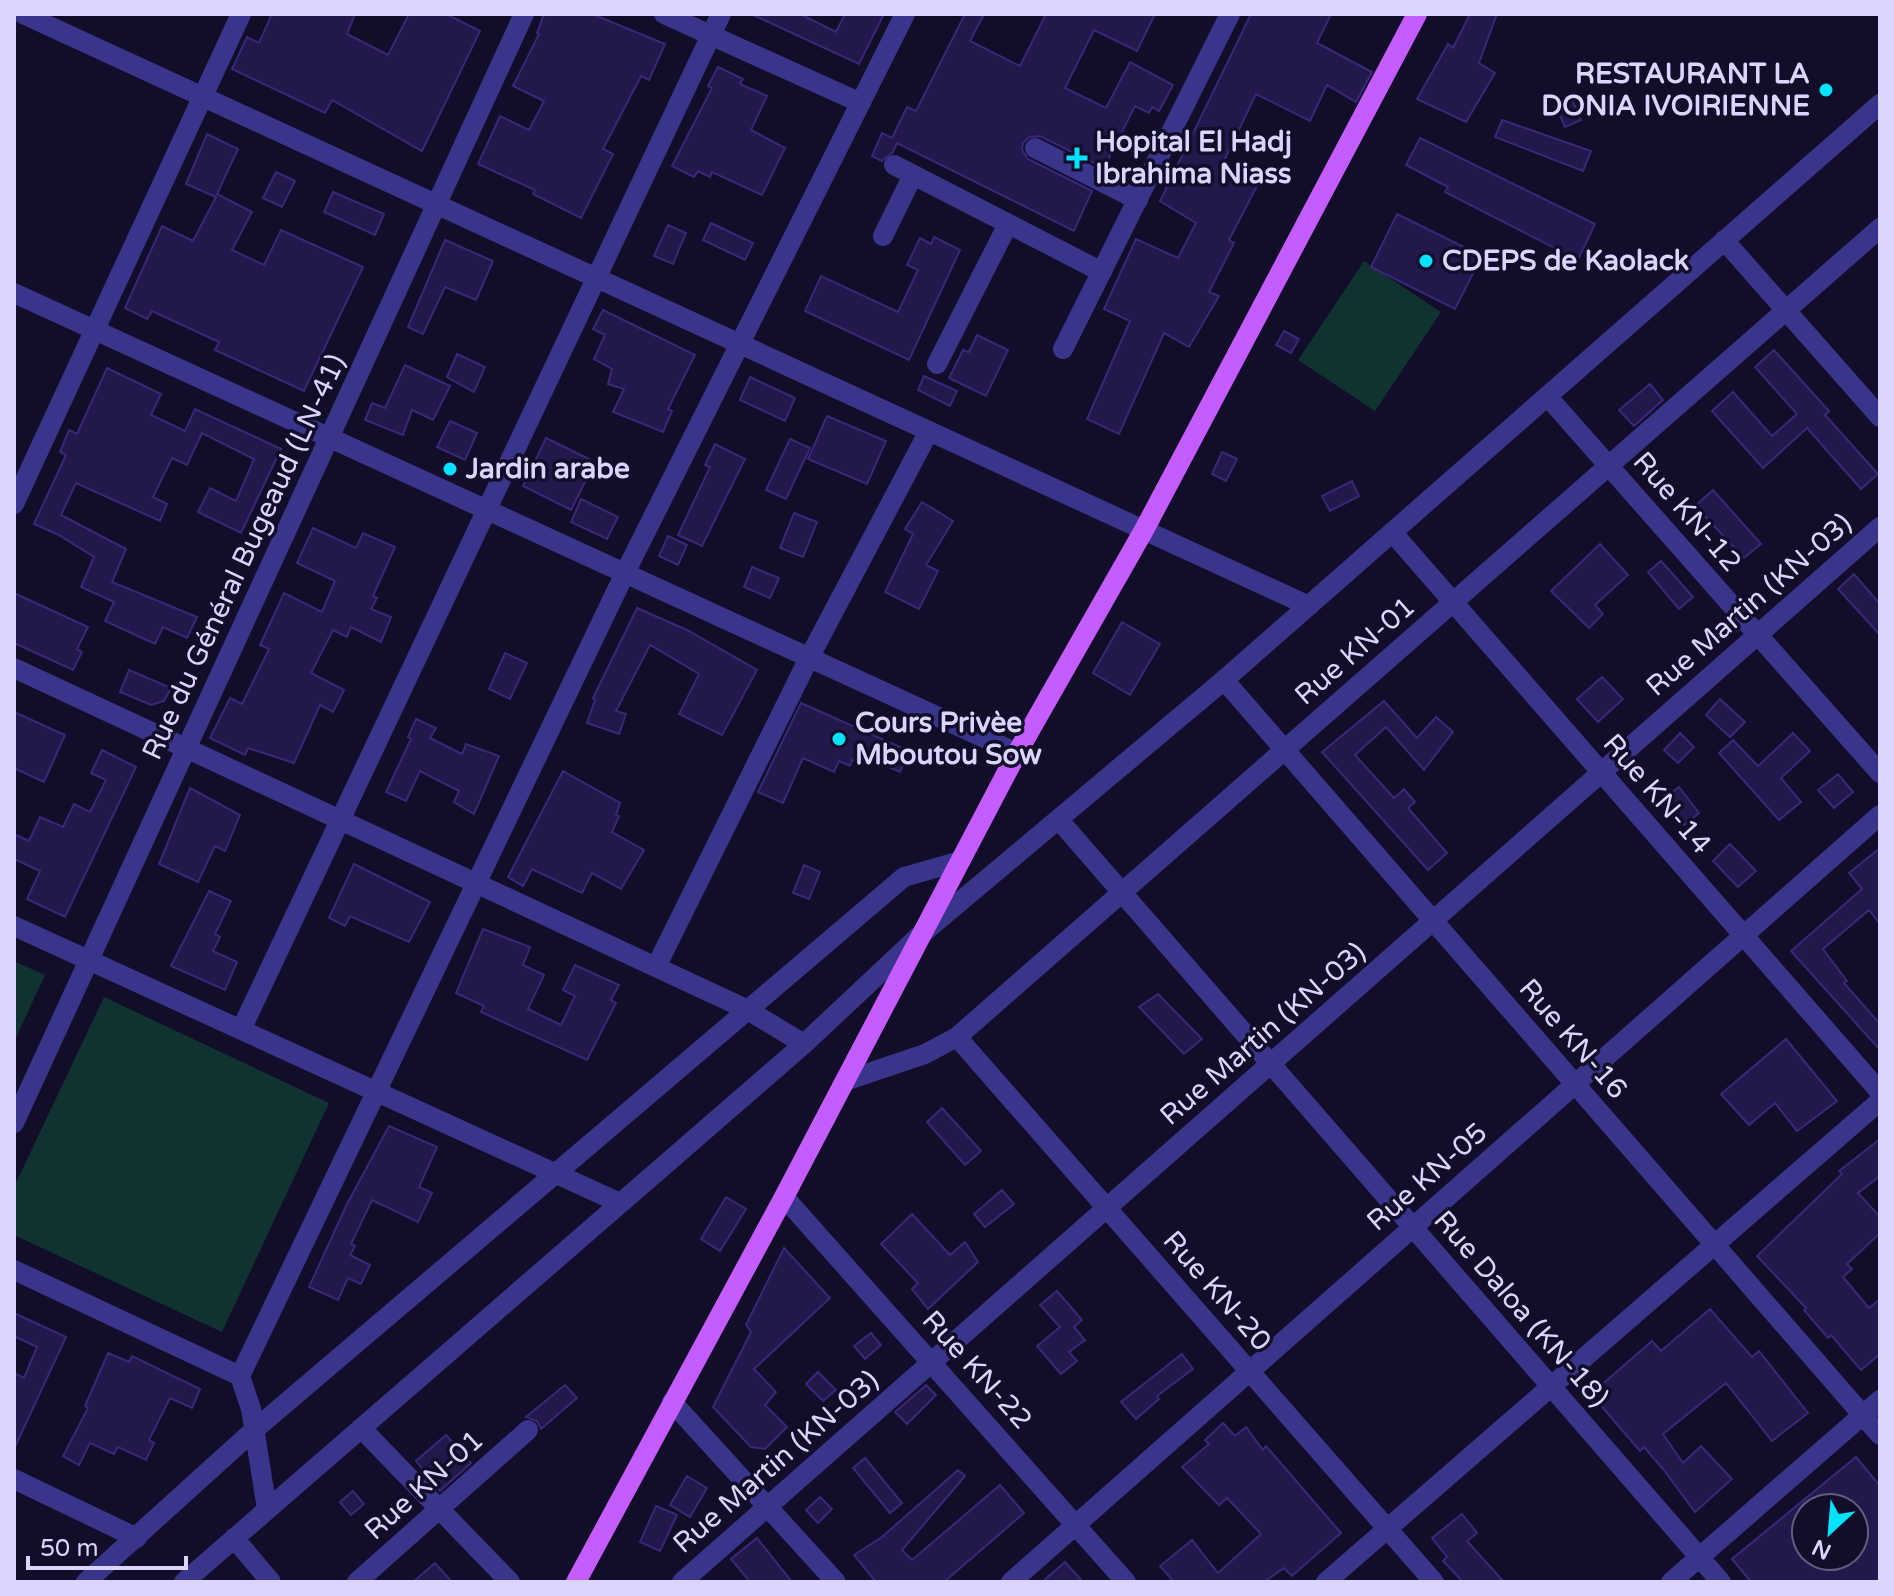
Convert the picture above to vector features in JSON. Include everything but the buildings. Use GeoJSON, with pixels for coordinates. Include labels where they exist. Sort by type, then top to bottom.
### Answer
{"type":"FeatureCollection","features":[{"type":"Feature","properties":{"kind":"main road"},"geometry":{"type":"LineString","coordinates":[[576,1582],[784,1197],[918,937],[1017,753],[1144,530],[1417,14]]}},
{"type":"Feature","properties":{"kind":"street"},"geometry":{"type":"LineString","coordinates":[[23,14],[1309,606]]}},
{"type":"Feature","properties":{"kind":"street"},"geometry":{"type":"LineString","coordinates":[[14,504],[241,14]]}},
{"type":"Feature","properties":{"kind":"street","name":"Rue du Général Bugeaud (LN-41)"},"geometry":{"type":"LineString","coordinates":[[14,1123],[524,14]]}},
{"type":"Feature","properties":{"kind":"street"},"geometry":{"type":"LineString","coordinates":[[664,14],[861,103]]}},
{"type":"Feature","properties":{"kind":"street"},"geometry":{"type":"LineString","coordinates":[[241,1030],[721,14]]}},
{"type":"Feature","properties":{"kind":"street"},"geometry":{"type":"LineString","coordinates":[[240,1376],[625,573],[905,14]]}},
{"type":"Feature","properties":{"kind":"street"},"geometry":{"type":"LineString","coordinates":[[1063,349],[1230,14]]}},
{"type":"Feature","properties":{"kind":"street"},"geometry":{"type":"LineString","coordinates":[[184,1582],[804,1044],[918,937],[1224,680],[1880,104]]}},
{"type":"Feature","properties":{"kind":"street"},"geometry":{"type":"LineString","coordinates":[[1035,148],[1138,200]]}},
{"type":"Feature","properties":{"kind":"street"},"geometry":{"type":"LineString","coordinates":[[894,165],[1102,272]]}},
{"type":"Feature","properties":{"kind":"street"},"geometry":{"type":"LineString","coordinates":[[883,236],[913,175]]}},
{"type":"Feature","properties":{"kind":"street"},"geometry":{"type":"LineString","coordinates":[[937,364],[1008,224]]}},
{"type":"Feature","properties":{"kind":"street","name":"Rue KN-01"},"geometry":{"type":"LineString","coordinates":[[845,1081],[925,1054],[957,1037],[1880,228]]}},
{"type":"Feature","properties":{"kind":"street"},"geometry":{"type":"LineString","coordinates":[[1724,240],[1880,417]]}},
{"type":"Feature","properties":{"kind":"street"},"geometry":{"type":"LineString","coordinates":[[14,293],[1017,753]]}},
{"type":"Feature","properties":{"kind":"street","name":"Rue KN-12"},"geometry":{"type":"LineString","coordinates":[[1547,396],[1880,773]]}},
{"type":"Feature","properties":{"kind":"street"},"geometry":{"type":"LineString","coordinates":[[656,967],[809,658],[929,431]]}},
{"type":"Feature","properties":{"kind":"street","name":"Rue Martin (KN-03)"},"geometry":{"type":"LineString","coordinates":[[682,1582],[1880,527]]}},
{"type":"Feature","properties":{"kind":"street","name":"Rue KN-14"},"geometry":{"type":"LineString","coordinates":[[1392,532],[1880,1092]]}},
{"type":"Feature","properties":{"kind":"street"},"geometry":{"type":"LineString","coordinates":[[14,668],[746,1009],[804,1044]]}},
{"type":"Feature","properties":{"kind":"street","name":"Rue KN-16"},"geometry":{"type":"LineString","coordinates":[[1224,680],[1880,1435]]}},
{"type":"Feature","properties":{"kind":"street","name":"Rue KN-05"},"geometry":{"type":"LineString","coordinates":[[1011,1582],[1880,815]]}},
{"type":"Feature","properties":{"kind":"street","name":"Rue Daloa (KN-18)"},"geometry":{"type":"LineString","coordinates":[[1059,820],[1721,1582]]}},
{"type":"Feature","properties":{"kind":"street"},"geometry":{"type":"LineString","coordinates":[[86,1582],[253,1431],[904,877],[960,861]]}},
{"type":"Feature","properties":{"kind":"street"},"geometry":{"type":"LineString","coordinates":[[14,926],[620,1203]]}},
{"type":"Feature","properties":{"kind":"street","name":"Rue KN-20"},"geometry":{"type":"LineString","coordinates":[[957,1037],[1434,1582]]}},
{"type":"Feature","properties":{"kind":"street"},"geometry":{"type":"LineString","coordinates":[[1326,1582],[1880,1101]]}},
{"type":"Feature","properties":{"kind":"street","name":"Rue KN-22"},"geometry":{"type":"LineString","coordinates":[[784,1197],[1126,1582]]}},
{"type":"Feature","properties":{"kind":"street"},"geometry":{"type":"LineString","coordinates":[[14,1270],[240,1376],[249,1400],[267,1509]]}},
{"type":"Feature","properties":{"kind":"street"},"geometry":{"type":"LineString","coordinates":[[1671,1582],[1880,1400]]}},
{"type":"Feature","properties":{"kind":"street"},"geometry":{"type":"LineString","coordinates":[[672,1402],[836,1582]]}},
{"type":"Feature","properties":{"kind":"street"},"geometry":{"type":"LineString","coordinates":[[361,1428],[442,1507],[510,1582]]}},
{"type":"Feature","properties":{"kind":"street","name":"Rue KN-01"},"geometry":{"type":"LineString","coordinates":[[357,1582],[528,1430]]}},
{"type":"Feature","properties":{"kind":"street"},"geometry":{"type":"LineString","coordinates":[[14,1479],[137,1538]]}},
{"type":"Feature","properties":{"kind":"street"},"geometry":{"type":"LineString","coordinates":[[234,1538],[271,1582]]}},
{"type":"Feature","properties":{"kind":"green space"},"geometry":{"type":"Polygon","coordinates":[[[1364,261],[1441,312],[1375,411],[1298,360],[1364,261]]]}},
{"type":"Feature","properties":{"kind":"green space"},"geometry":{"type":"Polygon","coordinates":[[[14,961],[45,975],[14,1042],[14,961]]]}},
{"type":"Feature","properties":{"kind":"green space"},"geometry":{"type":"Polygon","coordinates":[[[104,997],[329,1103],[222,1332],[14,1235],[14,1187],[104,997]]]}},
{"type":"Feature","properties":{"kind":"place","name":"RESTAURANT LA DONIA IVOIRIENNE"},"geometry":{"type":"Point","coordinates":[1826,90]}},
{"type":"Feature","properties":{"kind":"place","name":"Hopital El Hadj Ibrahima Niass"},"geometry":{"type":"Point","coordinates":[1077,158]}},
{"type":"Feature","properties":{"kind":"place","name":"CDEPS de Kaolack"},"geometry":{"type":"Point","coordinates":[1426,261]}},
{"type":"Feature","properties":{"kind":"place","name":"Jardin arabe"},"geometry":{"type":"Point","coordinates":[450,469]}},
{"type":"Feature","properties":{"kind":"place","name":"Cours Privèe Mboutou Sow"},"geometry":{"type":"Point","coordinates":[839,739]}}]}
